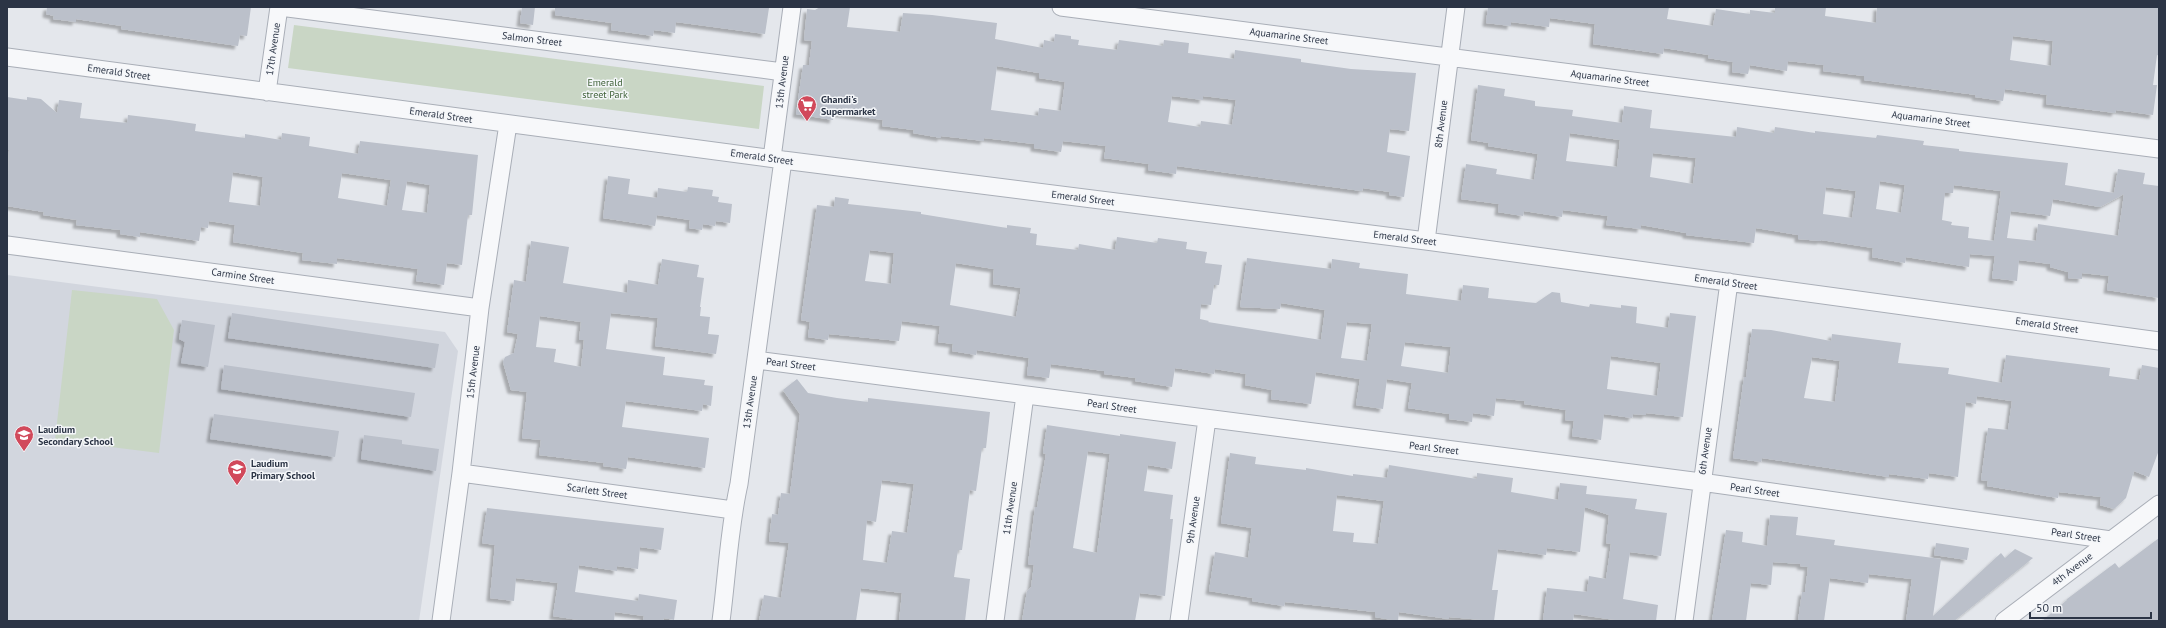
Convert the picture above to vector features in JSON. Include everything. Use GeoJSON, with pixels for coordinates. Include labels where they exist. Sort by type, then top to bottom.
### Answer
{"type":"FeatureCollection","features":[{"type":"Feature","properties":{"kind":"street","name":"Salmon Street"},"geometry":{"type":"LineString","coordinates":[[279,7],[783,72]]}},
{"type":"Feature","properties":{"kind":"street","name":"17th Avenue"},"geometry":{"type":"LineString","coordinates":[[267,92],[279,7]]}},
{"type":"Feature","properties":{"kind":"street","name":"13th Avenue"},"geometry":{"type":"LineString","coordinates":[[721,621],[732,532],[733,510],[739,484],[756,360],[778,159],[783,72],[792,7]]}},
{"type":"Feature","properties":{"kind":"street","name":"Aquamarine Street"},"geometry":{"type":"LineString","coordinates":[[1061,7],[2159,149]]}},
{"type":"Feature","properties":{"kind":"street","name":"8th Avenue"},"geometry":{"type":"LineString","coordinates":[[1426,241],[1456,7]]}},
{"type":"Feature","properties":{"kind":"street","name":"Emerald Street"},"geometry":{"type":"LineString","coordinates":[[7,58],[778,159],[1426,241],[2159,340]]}},
{"type":"Feature","properties":{"kind":"street","name":"15th Avenue"},"geometry":{"type":"LineString","coordinates":[[441,621],[461,472],[480,308],[508,124]]}},
{"type":"Feature","properties":{"kind":"street","name":"Carmine Street"},"geometry":{"type":"LineString","coordinates":[[7,245],[480,308]]}},
{"type":"Feature","properties":{"kind":"street","name":"6th Avenue"},"geometry":{"type":"LineString","coordinates":[[1684,621],[1728,282]]}},
{"type":"Feature","properties":{"kind":"street","name":"Pearl Street"},"geometry":{"type":"LineString","coordinates":[[756,360],[1701,482],[2111,540]]}},
{"type":"Feature","properties":{"kind":"street","name":"11th Avenue"},"geometry":{"type":"LineString","coordinates":[[995,621],[1025,395]]}},
{"type":"Feature","properties":{"kind":"street","name":"9th Avenue"},"geometry":{"type":"LineString","coordinates":[[1183,621],[1207,419]]}},
{"type":"Feature","properties":{"kind":"street","name":"Scarlett Street"},"geometry":{"type":"LineString","coordinates":[[461,472],[733,510]]}},
{"type":"Feature","properties":{"kind":"street","name":"4th Avenue"},"geometry":{"type":"LineString","coordinates":[[2004,621],[2159,504]]}},
{"type":"Feature","properties":{"kind":"shaded area","name":"Laudium Primary School"},"geometry":{"type":"Polygon","coordinates":[[[7,275],[445,332],[458,351],[419,621],[7,621],[7,275]]]}},
{"type":"Feature","properties":{"kind":"green space","name":"Emerald street Park"},"geometry":{"type":"Polygon","coordinates":[[[294,25],[764,86],[759,129],[288,68],[294,25]]]}},
{"type":"Feature","properties":{"kind":"green space"},"geometry":{"type":"Polygon","coordinates":[[[72,290],[157,299],[174,330],[159,453],[55,440],[72,290]]]}},
{"type":"Feature","properties":{"kind":"building"},"geometry":{"type":"Polygon","coordinates":[[[47,7],[251,7],[247,36],[240,35],[238,46],[121,29],[122,26],[76,19],[76,22],[53,19],[54,16],[46,14],[47,7]]]}},
{"type":"Feature","properties":{"kind":"building"},"geometry":{"type":"Polygon","coordinates":[[[522,7],[535,7],[533,25],[520,23],[522,7]]]}},
{"type":"Feature","properties":{"kind":"building"},"geometry":{"type":"Polygon","coordinates":[[[555,7],[769,8],[765,34],[676,22],[675,33],[654,30],[653,36],[611,30],[612,23],[555,15],[555,7]]]}},
{"type":"Feature","properties":{"kind":"building"},"geometry":{"type":"Polygon","coordinates":[[[820,7],[850,7],[847,27],[900,32],[903,13],[997,23],[995,39],[1043,48],[1044,40],[1054,42],[1055,34],[1071,36],[1071,39],[1079,40],[1078,45],[1117,50],[1119,40],[1163,46],[1164,40],[1189,43],[1188,53],[1234,59],[1235,50],[1301,59],[1301,62],[1351,69],[1416,73],[1409,131],[1390,129],[1387,152],[1410,156],[1404,197],[1389,195],[1390,192],[1363,188],[1362,191],[1177,166],[1176,174],[1148,170],[1149,164],[1104,158],[1106,146],[1063,141],[1061,152],[1034,148],[1034,144],[984,138],[984,141],[941,136],[941,138],[913,133],[914,130],[882,126],[883,120],[834,113],[833,120],[796,114],[803,65],[809,65],[812,41],[804,40],[807,9],[815,10],[820,7]],[[997,66],[991,110],[1038,116],[1039,108],[1061,111],[1065,82],[1039,78],[1039,73],[997,66]],[[1172,96],[1168,122],[1200,127],[1201,121],[1232,125],[1236,100],[1203,96],[1203,100],[1172,96]]]}},
{"type":"Feature","properties":{"kind":"building"},"geometry":{"type":"Polygon","coordinates":[[[1488,7],[1669,7],[1667,19],[1713,26],[1716,9],[1750,14],[1750,10],[1775,13],[1775,7],[1826,7],[1825,16],[1876,23],[1877,7],[2159,7],[2159,56],[2157,55],[2153,85],[2157,85],[2153,115],[2116,110],[2115,113],[2046,104],[2047,95],[2005,89],[2003,101],[1975,97],[1976,95],[1864,80],[1864,76],[1823,71],[1824,65],[1788,61],[1787,71],[1750,65],[1748,74],[1732,72],[1733,62],[1708,58],[1709,55],[1664,48],[1663,54],[1593,44],[1595,24],[1550,18],[1549,27],[1511,22],[1511,26],[1486,23],[1488,7]],[[2013,36],[2010,60],[2051,66],[2053,41],[2013,36]]]}},
{"type":"Feature","properties":{"kind":"building"},"geometry":{"type":"Polygon","coordinates":[[[1478,85],[1505,89],[1504,96],[1535,101],[1535,106],[1573,110],[1572,116],[1622,123],[1624,106],[1652,110],[1650,128],[1736,137],[1737,127],[1774,133],[1775,127],[1815,133],[1815,131],[1876,138],[1877,135],[1924,141],[1923,145],[1959,149],[1959,151],[2068,163],[2065,185],[2114,193],[2118,169],[2145,173],[2143,184],[2159,186],[2159,298],[2107,290],[2109,276],[2082,273],[2082,279],[2068,278],[2068,272],[2050,267],[2050,264],[2019,260],[2017,281],[1992,278],[1995,256],[1970,254],[1969,267],[1906,257],[1905,263],[1872,257],[1873,248],[1821,240],[1798,239],[1798,235],[1756,228],[1754,243],[1686,235],[1686,233],[1641,225],[1641,229],[1606,225],[1608,216],[1563,210],[1562,217],[1524,211],[1523,216],[1498,212],[1499,204],[1461,199],[1466,164],[1497,169],[1496,174],[1534,180],[1538,154],[1488,146],[1489,143],[1471,140],[1478,85]],[[1570,133],[1566,161],[1617,167],[1620,140],[1570,133]],[[1653,153],[1650,177],[1693,184],[1696,158],[1653,153]],[[1880,181],[1876,209],[1901,213],[1905,185],[1880,181]],[[1954,185],[1953,193],[1945,193],[1942,220],[1952,222],[1951,225],[1969,227],[1968,238],[1994,241],[2001,191],[1954,185]],[[1826,187],[1823,214],[1852,218],[1856,191],[1826,187]],[[2124,194],[2100,207],[2053,199],[2050,216],[2011,211],[2007,238],[2036,241],[2038,224],[2118,236],[2124,194]]]}},
{"type":"Feature","properties":{"kind":"building"},"geometry":{"type":"Polygon","coordinates":[[[7,97],[27,100],[27,97],[41,99],[57,113],[59,100],[82,103],[80,118],[127,123],[128,115],[196,124],[195,131],[245,138],[245,134],[281,140],[282,133],[310,137],[309,146],[358,154],[360,141],[478,155],[472,215],[468,215],[462,265],[447,263],[444,285],[416,281],[418,269],[337,258],[337,264],[302,260],[303,253],[233,242],[235,225],[209,221],[208,228],[201,227],[199,241],[140,232],[140,237],[120,234],[120,230],[76,225],[77,220],[43,215],[44,212],[7,206],[9,150],[7,150],[7,97]],[[233,172],[229,202],[260,206],[263,177],[233,172]],[[342,173],[338,198],[387,206],[391,180],[342,173]],[[407,181],[402,210],[427,213],[430,185],[407,181]]]}},
{"type":"Feature","properties":{"kind":"building"},"geometry":{"type":"Polygon","coordinates":[[[608,176],[630,179],[628,194],[657,198],[658,188],[687,192],[688,187],[713,190],[712,196],[719,197],[718,202],[732,204],[730,223],[716,221],[715,226],[703,224],[702,230],[689,228],[690,220],[657,215],[655,226],[603,218],[608,176]]]}},
{"type":"Feature","properties":{"kind":"building"},"geometry":{"type":"Polygon","coordinates":[[[835,197],[849,199],[848,204],[921,212],[921,214],[1007,228],[1007,225],[1031,228],[1030,233],[1037,234],[1036,245],[1078,250],[1079,244],[1115,250],[1117,237],[1157,243],[1158,238],[1187,242],[1186,249],[1207,252],[1205,263],[1222,265],[1219,285],[1214,285],[1211,305],[1201,304],[1200,319],[1209,321],[1208,322],[1321,340],[1325,310],[1281,303],[1280,309],[1240,307],[1247,258],[1331,269],[1332,259],[1360,263],[1359,268],[1408,274],[1406,294],[1461,301],[1463,285],[1489,288],[1488,298],[1536,303],[1552,292],[1560,293],[1561,302],[1589,307],[1590,304],[1621,308],[1621,305],[1637,307],[1636,323],[1668,328],[1670,313],[1696,316],[1683,417],[1646,413],[1646,415],[1633,414],[1632,418],[1604,414],[1601,440],[1572,436],[1574,421],[1565,420],[1566,410],[1524,404],[1525,401],[1496,398],[1494,416],[1473,413],[1472,422],[1449,419],[1449,414],[1408,408],[1412,383],[1387,379],[1383,409],[1356,405],[1360,379],[1316,372],[1311,404],[1271,399],[1272,390],[1245,385],[1246,374],[1215,369],[1214,374],[1175,368],[1172,387],[1135,381],[1136,378],[1104,374],[1104,371],[1051,364],[1049,378],[1027,375],[1029,358],[977,350],[976,355],[952,351],[953,344],[938,342],[940,326],[902,321],[899,341],[829,334],[828,340],[808,337],[810,322],[801,320],[817,205],[834,207],[835,197]],[[870,250],[865,281],[891,284],[894,253],[870,250]],[[956,263],[950,305],[1016,317],[1021,288],[993,284],[994,269],[956,263]],[[1347,322],[1341,358],[1367,361],[1372,324],[1347,322]],[[1405,342],[1401,366],[1448,373],[1451,347],[1405,342]],[[1611,356],[1607,389],[1657,396],[1661,363],[1611,356]]]}},
{"type":"Feature","properties":{"kind":"building"},"geometry":{"type":"Polygon","coordinates":[[[531,241],[569,247],[563,283],[627,293],[628,280],[658,285],[662,259],[699,265],[697,277],[704,278],[700,316],[710,317],[708,334],[719,335],[716,354],[655,346],[658,318],[611,313],[606,349],[665,357],[663,375],[705,380],[704,385],[713,386],[711,406],[703,404],[702,411],[626,401],[622,427],[709,438],[705,468],[628,457],[626,469],[603,466],[604,463],[539,455],[541,440],[522,438],[527,392],[511,390],[503,362],[505,357],[514,353],[518,334],[507,332],[514,280],[526,282],[531,241]],[[540,316],[536,347],[556,349],[554,362],[581,367],[584,340],[579,340],[581,322],[540,316]]]}},
{"type":"Feature","properties":{"kind":"building"},"geometry":{"type":"Polygon","coordinates":[[[232,313],[439,344],[435,368],[228,338],[232,313]]]}},
{"type":"Feature","properties":{"kind":"building"},"geometry":{"type":"Polygon","coordinates":[[[182,320],[215,325],[208,367],[181,363],[185,342],[179,339],[182,320]]]}},
{"type":"Feature","properties":{"kind":"building"},"geometry":{"type":"Polygon","coordinates":[[[1752,329],[1771,330],[1831,341],[1832,334],[1901,343],[1898,363],[1949,368],[1948,374],[2002,383],[2006,355],[2110,368],[2109,376],[2139,380],[2142,365],[2159,368],[2159,450],[2149,477],[2134,471],[2126,498],[2114,509],[2100,505],[2101,497],[2059,492],[2058,498],[1987,486],[1988,481],[1981,480],[1988,428],[2008,430],[2012,401],[1977,396],[1976,404],[1966,402],[1958,477],[1929,473],[1928,479],[1889,474],[1889,477],[1762,458],[1761,462],[1733,458],[1744,377],[1746,377],[1752,329]],[[1812,357],[1804,398],[1835,402],[1840,361],[1812,357]]]}},
{"type":"Feature","properties":{"kind":"building"},"geometry":{"type":"Polygon","coordinates":[[[224,365],[415,393],[411,417],[221,389],[224,365]]]}},
{"type":"Feature","properties":{"kind":"building"},"geometry":{"type":"Polygon","coordinates":[[[797,379],[808,393],[837,398],[868,402],[868,398],[990,412],[986,448],[982,448],[976,491],[970,490],[962,550],[958,550],[954,577],[970,579],[965,621],[899,621],[902,593],[861,588],[856,621],[759,621],[764,595],[781,598],[789,543],[769,541],[772,514],[778,515],[781,493],[790,494],[800,414],[783,390],[797,379]],[[882,480],[876,522],[867,520],[863,560],[887,563],[892,531],[907,533],[914,484],[882,480]]]}},
{"type":"Feature","properties":{"kind":"building"},"geometry":{"type":"Polygon","coordinates":[[[214,414],[339,431],[335,457],[210,439],[214,414]]]}},
{"type":"Feature","properties":{"kind":"building"},"geometry":{"type":"Polygon","coordinates":[[[1047,425],[1120,436],[1120,434],[1176,442],[1172,469],[1148,465],[1144,491],[1173,495],[1170,519],[1173,519],[1165,596],[1140,593],[1135,621],[1022,621],[1027,591],[1031,587],[1034,565],[1028,564],[1035,507],[1037,507],[1046,454],[1043,453],[1047,425]],[[1088,451],[1073,548],[1097,553],[1110,454],[1088,451]]]}},
{"type":"Feature","properties":{"kind":"building"},"geometry":{"type":"Polygon","coordinates":[[[364,435],[402,440],[402,444],[439,449],[436,471],[361,459],[364,435]]]}},
{"type":"Feature","properties":{"kind":"building"},"geometry":{"type":"Polygon","coordinates":[[[1230,453],[1256,457],[1255,464],[1306,470],[1306,468],[1353,476],[1353,474],[1387,478],[1389,465],[1477,479],[1477,473],[1513,478],[1511,492],[1558,500],[1560,483],[1587,486],[1586,494],[1637,499],[1635,509],[1667,513],[1661,556],[1630,552],[1623,599],[1658,605],[1656,621],[1622,621],[1574,614],[1573,621],[1543,621],[1547,588],[1587,592],[1589,576],[1606,579],[1611,544],[1606,543],[1609,515],[1585,507],[1580,552],[1547,548],[1546,555],[1498,549],[1492,590],[1498,590],[1494,621],[1449,617],[1449,619],[1399,612],[1398,621],[1375,617],[1375,612],[1285,602],[1284,606],[1252,601],[1253,598],[1209,591],[1215,552],[1248,558],[1252,528],[1221,523],[1230,453]],[[1337,495],[1333,531],[1354,533],[1353,542],[1378,544],[1384,501],[1337,495]]]}},
{"type":"Feature","properties":{"kind":"building"},"geometry":{"type":"Polygon","coordinates":[[[487,508],[664,528],[661,550],[640,547],[638,569],[617,566],[617,571],[579,565],[575,592],[638,601],[639,594],[677,600],[674,620],[664,618],[663,621],[643,621],[644,616],[615,612],[614,621],[585,621],[553,616],[558,583],[516,578],[514,601],[490,598],[495,545],[482,543],[487,508]]]}},
{"type":"Feature","properties":{"kind":"building"},"geometry":{"type":"Polygon","coordinates":[[[1770,515],[1798,517],[1796,535],[1835,540],[1834,545],[1941,559],[1933,616],[2001,553],[2005,558],[2015,549],[2033,558],[1954,621],[1906,621],[1912,579],[1869,574],[1868,583],[1830,578],[1824,621],[1798,621],[1802,592],[1805,592],[1808,567],[1800,566],[1801,564],[1773,562],[1771,585],[1751,583],[1746,621],[1712,621],[1726,530],[1743,532],[1742,542],[1767,546],[1770,515]]]}},
{"type":"Feature","properties":{"kind":"building"},"geometry":{"type":"Polygon","coordinates":[[[2159,538],[2159,621],[2042,621],[2067,599],[2115,563],[2119,568],[2159,538]]]}},
{"type":"Feature","properties":{"kind":"building"},"geometry":{"type":"Polygon","coordinates":[[[1936,543],[1969,548],[1967,560],[1934,555],[1936,543]]]}},
{"type":"Feature","properties":{"kind":"place","name":"Ghandi's Supermarket"},"geometry":{"type":"Point","coordinates":[807,122]}},
{"type":"Feature","properties":{"kind":"place","name":"Laudium Secondary School"},"geometry":{"type":"Point","coordinates":[24,452]}},
{"type":"Feature","properties":{"kind":"place","name":"Laudium Primary School"},"geometry":{"type":"Point","coordinates":[237,486]}}]}
